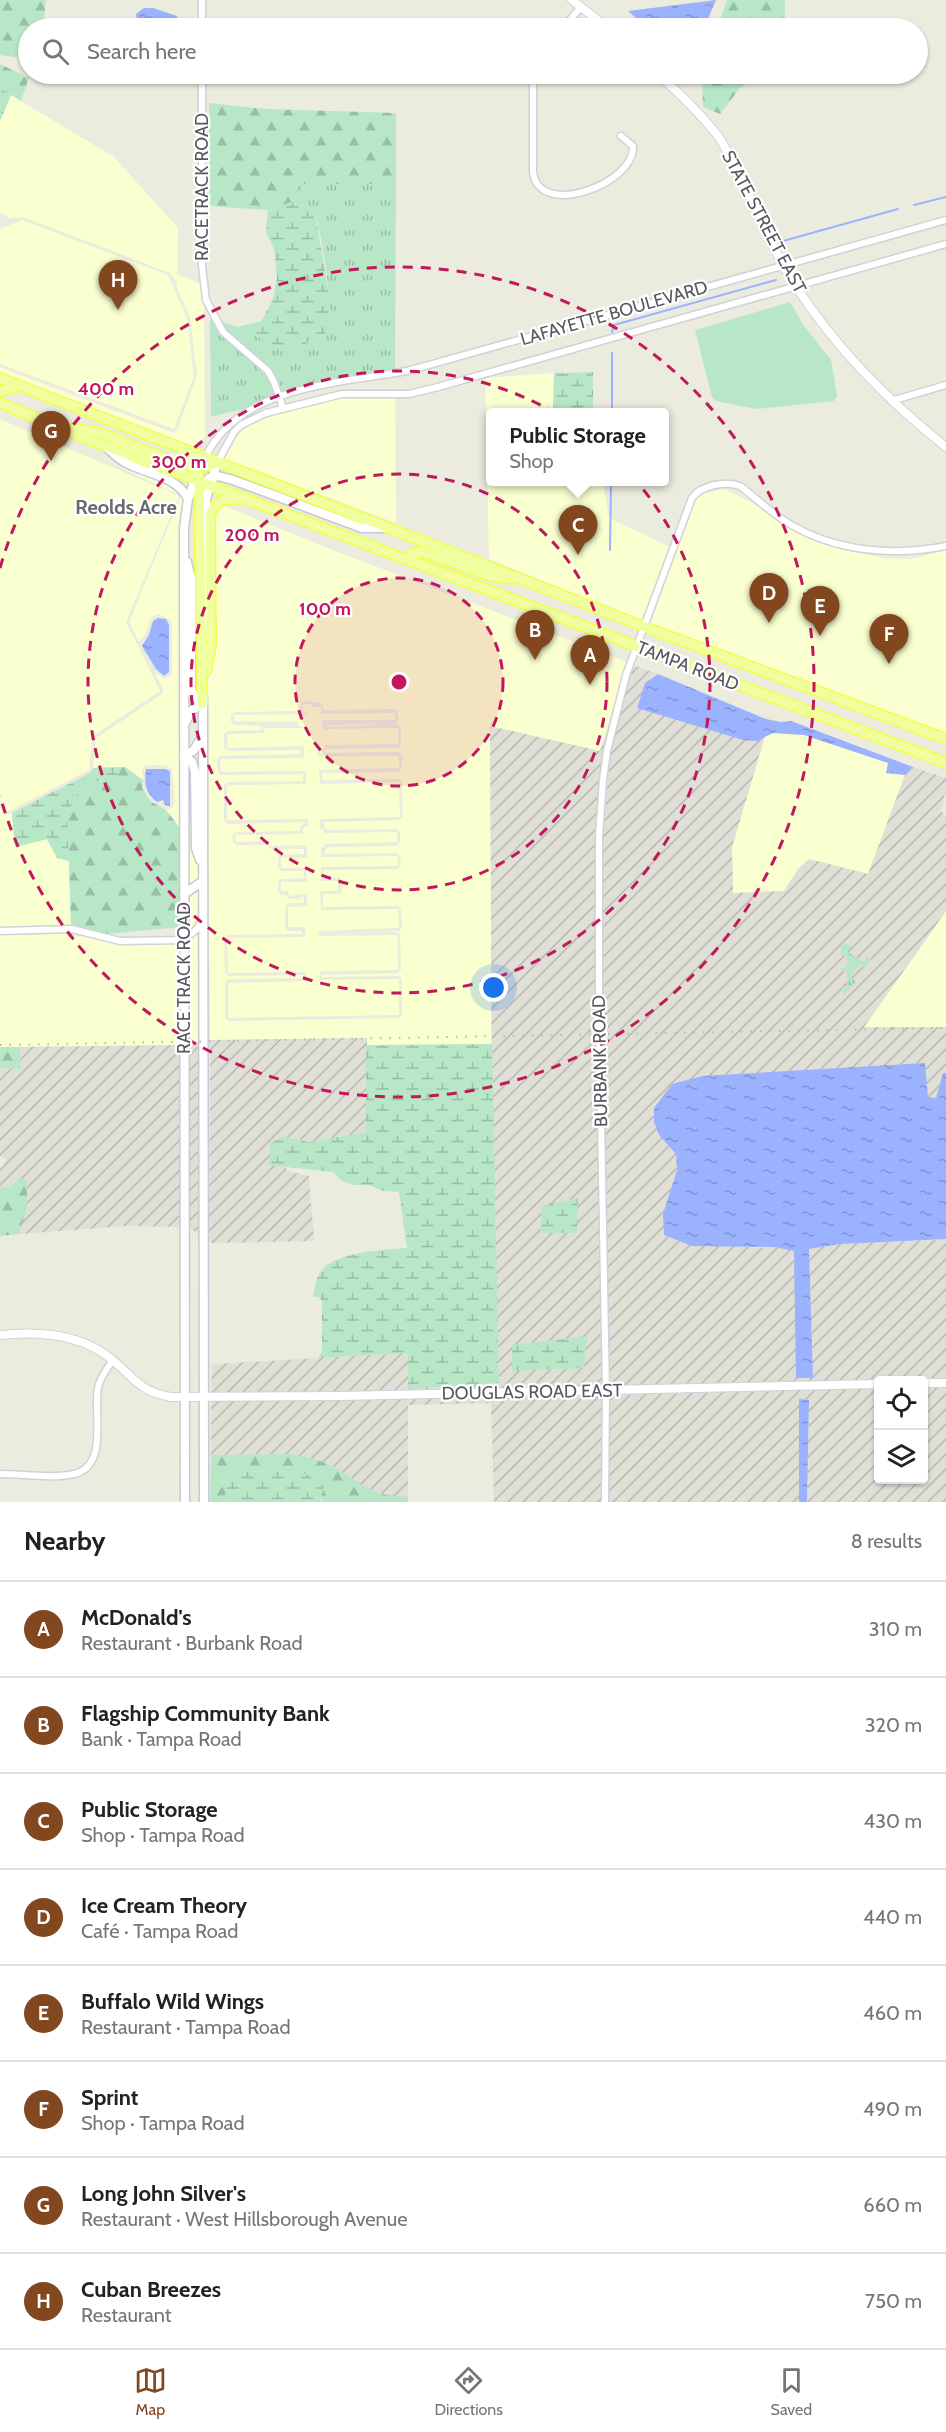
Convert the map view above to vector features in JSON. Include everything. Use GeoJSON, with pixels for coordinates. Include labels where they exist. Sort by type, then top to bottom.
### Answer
{"type":"FeatureCollection","features":[{"type":"Feature","properties":{"kind":"main road","name":"TAMPA ROAD"},"geometry":{"type":"LineString","coordinates":[[0,378],[645,627],[946,739]]}},
{"type":"Feature","properties":{"kind":"main road"},"geometry":{"type":"LineString","coordinates":[[0,391],[20,386]]}},
{"type":"Feature","properties":{"kind":"main road"},"geometry":{"type":"LineString","coordinates":[[0,403],[104,446],[201,477],[233,480],[362,528],[390,528]]}},
{"type":"Feature","properties":{"kind":"main road"},"geometry":{"type":"LineString","coordinates":[[62,427],[97,432],[182,465],[201,477]]}},
{"type":"Feature","properties":{"kind":"main road"},"geometry":{"type":"LineString","coordinates":[[104,446],[124,462],[176,483],[184,490],[188,499]]}},
{"type":"Feature","properties":{"kind":"main road"},"geometry":{"type":"LineString","coordinates":[[180,448],[201,477],[202,704]]}},
{"type":"Feature","properties":{"kind":"main road","name":"RACE TRACK ROAD"},"geometry":{"type":"LineString","coordinates":[[185,1502],[184,528],[188,499],[201,477],[205,458]]}},
{"type":"Feature","properties":{"kind":"main road"},"geometry":{"type":"LineString","coordinates":[[201,477],[217,463]]}},
{"type":"Feature","properties":{"kind":"main road","name":"TAMPA ROAD"},"geometry":{"type":"LineString","coordinates":[[201,477],[249,500],[946,763]]}},
{"type":"Feature","properties":{"kind":"main road","name":"RACE TRACK ROAD"},"geometry":{"type":"LineString","coordinates":[[201,477],[205,505],[206,671],[202,704],[204,1502]]}},
{"type":"Feature","properties":{"kind":"main road"},"geometry":{"type":"LineString","coordinates":[[206,671],[211,645],[212,509],[223,500],[249,500]]}},
{"type":"Feature","properties":{"kind":"main road"},"geometry":{"type":"LineString","coordinates":[[184,550],[191,579],[191,688],[193,695],[202,704]]}},
{"type":"Feature","properties":{"kind":"main road"},"geometry":{"type":"LineString","coordinates":[[406,559],[412,554],[423,552],[491,576],[527,580]]}},
{"type":"Feature","properties":{"kind":"main road"},"geometry":{"type":"LineString","coordinates":[[184,726],[192,710],[202,704]]}},
{"type":"Feature","properties":{"kind":"main road"},"geometry":{"type":"LineString","coordinates":[[202,736],[193,751],[184,755],[192,762],[195,772],[196,848],[202,866]]}},
{"type":"Feature","properties":{"kind":"main road"},"geometry":{"type":"LineString","coordinates":[[184,894],[203,881]]}},
{"type":"Feature","properties":{"kind":"street"},"geometry":{"type":"LineString","coordinates":[[202,0],[202,18]]}},
{"type":"Feature","properties":{"kind":"street"},"geometry":{"type":"LineString","coordinates":[[572,0],[595,18]]}},
{"type":"Feature","properties":{"kind":"street"},"geometry":{"type":"LineString","coordinates":[[572,18],[581,7]]}},
{"type":"Feature","properties":{"kind":"street","name":"RACETRACK ROAD"},"geometry":{"type":"LineString","coordinates":[[202,84],[202,266],[206,300],[224,332],[268,370],[279,397]]}},
{"type":"Feature","properties":{"kind":"street"},"geometry":{"type":"LineString","coordinates":[[533,84],[534,182],[549,195],[560,196],[606,183],[627,165],[634,154],[633,146],[621,136]]}},
{"type":"Feature","properties":{"kind":"street","name":"STATE STREET EAST"},"geometry":{"type":"LineString","coordinates":[[669,84],[719,137],[783,266],[834,339],[890,401],[946,447]]}},
{"type":"Feature","properties":{"kind":"street","name":"LAFAYETTE BOULEVARD"},"geometry":{"type":"LineString","coordinates":[[205,458],[217,436],[232,421],[257,406],[279,397],[330,383],[411,370],[946,220]]}},
{"type":"Feature","properties":{"kind":"street","name":"LAFAYETTE BOULEVARD"},"geometry":{"type":"LineString","coordinates":[[217,463],[228,441],[241,425],[283,408],[342,394],[409,394],[438,387],[946,244]]}},
{"type":"Feature","properties":{"kind":"street"},"geometry":{"type":"LineString","coordinates":[[890,401],[946,385]]}},
{"type":"Feature","properties":{"kind":"street"},"geometry":{"type":"LineString","coordinates":[[279,397],[283,408]]}},
{"type":"Feature","properties":{"kind":"street","name":"BURBANK ROAD"},"geometry":{"type":"LineString","coordinates":[[605,1502],[606,1391],[599,1010],[599,837],[607,751],[636,646],[692,498],[706,487],[731,484],[740,486],[789,524],[841,545],[899,551],[946,546]]}},
{"type":"Feature","properties":{"kind":"street"},"geometry":{"type":"LineString","coordinates":[[0,931],[72,929],[120,941],[184,940],[197,929],[203,919]]}},
{"type":"Feature","properties":{"kind":"street","name":"DOUGLAS ROAD EAST"},"geometry":{"type":"LineString","coordinates":[[0,1335],[27,1333],[54,1335],[88,1345],[113,1360],[144,1389],[161,1396],[184,1398],[874,1384]]}},
{"type":"Feature","properties":{"kind":"street"},"geometry":{"type":"LineString","coordinates":[[0,1474],[64,1475],[86,1468],[93,1458],[96,1445],[98,1386],[113,1360]]}},
{"type":"Feature","properties":{"kind":"street"},"geometry":{"type":"LineString","coordinates":[[928,1383],[946,1383]]}},
{"type":"Feature","properties":{"kind":"shaded area"},"geometry":{"type":"Polygon","coordinates":[[[11,95],[114,157],[178,228],[177,274],[204,285],[205,437],[198,442],[198,448],[0,372],[0,367],[174,433],[197,376],[190,318],[177,283],[170,273],[23,217],[9,218],[0,212],[0,121],[11,95]]]}},
{"type":"Feature","properties":{"kind":"shaded area"},"geometry":{"type":"Polygon","coordinates":[[[22,220],[168,275],[187,318],[194,376],[174,429],[0,364],[0,229],[22,220]]]}},
{"type":"Feature","properties":{"kind":"shaded area"},"geometry":{"type":"Polygon","coordinates":[[[554,373],[553,408],[486,408],[486,423],[485,378],[554,373]]]}},
{"type":"Feature","properties":{"kind":"shaded area"},"geometry":{"type":"Polygon","coordinates":[[[342,398],[395,398],[396,523],[223,458],[236,435],[255,422],[284,412],[342,398]]]}},
{"type":"Feature","properties":{"kind":"shaded area"},"geometry":{"type":"Polygon","coordinates":[[[0,419],[179,496],[126,622],[160,691],[93,736],[89,770],[7,812],[0,801],[0,419]]]}},
{"type":"Feature","properties":{"kind":"shaded area"},"geometry":{"type":"Polygon","coordinates":[[[111,463],[174,487],[184,499],[179,548],[181,829],[166,810],[172,808],[175,803],[172,769],[165,765],[146,765],[142,770],[143,780],[125,767],[93,768],[96,738],[162,694],[163,690],[154,672],[164,679],[172,673],[170,619],[158,614],[151,618],[146,633],[139,642],[129,622],[181,496],[111,463]]]}},
{"type":"Feature","properties":{"kind":"shaded area"},"geometry":{"type":"Polygon","coordinates":[[[487,486],[604,486],[609,518],[670,547],[643,621],[489,559],[487,486]]]}},
{"type":"Feature","properties":{"kind":"shaded area"},"geometry":{"type":"Polygon","coordinates":[[[725,489],[758,506],[787,527],[840,549],[883,558],[912,559],[946,550],[946,733],[650,623],[695,500],[703,493],[725,489]]]}},
{"type":"Feature","properties":{"kind":"shaded area"},"geometry":{"type":"Polygon","coordinates":[[[222,505],[330,549],[627,662],[600,751],[490,727],[492,1044],[366,1045],[366,1038],[210,1040],[206,698],[209,675],[215,511],[222,505]],[[302,702],[299,711],[234,712],[231,715],[231,722],[234,725],[263,726],[262,730],[227,731],[224,734],[224,748],[228,751],[301,750],[301,754],[220,756],[217,759],[218,772],[221,775],[303,774],[303,781],[227,782],[224,786],[224,820],[227,824],[305,822],[300,827],[300,831],[236,832],[232,836],[236,845],[267,845],[270,849],[304,849],[304,854],[281,855],[278,858],[278,868],[281,871],[304,871],[304,878],[281,879],[278,882],[278,891],[289,899],[304,896],[304,903],[288,903],[285,907],[285,928],[288,931],[302,931],[302,934],[227,935],[224,939],[225,973],[228,976],[303,975],[303,978],[228,979],[225,983],[225,1018],[229,1021],[399,1018],[402,1015],[402,979],[399,976],[322,977],[322,975],[398,973],[401,970],[400,935],[397,932],[338,933],[399,931],[402,928],[401,909],[398,906],[323,907],[323,894],[340,894],[342,882],[339,878],[324,878],[323,870],[397,869],[401,865],[400,856],[397,853],[324,854],[327,847],[397,846],[400,842],[400,832],[397,829],[326,830],[323,822],[399,820],[403,817],[402,782],[399,779],[323,780],[322,773],[399,772],[402,768],[402,756],[399,752],[320,753],[328,749],[398,748],[401,744],[401,727],[398,724],[327,727],[325,725],[395,724],[398,720],[398,712],[395,709],[324,710],[321,703],[302,702]]]}},
{"type":"Feature","properties":{"kind":"shaded area"},"geometry":{"type":"Polygon","coordinates":[[[633,665],[658,674],[650,678],[637,708],[765,736],[732,847],[733,893],[784,891],[798,869],[809,859],[868,874],[905,775],[913,767],[946,778],[941,811],[946,816],[946,911],[864,1027],[946,1027],[946,1073],[943,1073],[936,1098],[927,1097],[924,1063],[672,1084],[654,1108],[654,1122],[659,1135],[676,1153],[677,1170],[663,1214],[752,1248],[774,1247],[795,1251],[797,1378],[813,1377],[809,1249],[841,1244],[946,1239],[946,1379],[928,1379],[928,1376],[874,1376],[874,1381],[610,1387],[602,1010],[603,837],[610,752],[633,665]]]}},
{"type":"Feature","properties":{"kind":"shaded area"},"geometry":{"type":"Polygon","coordinates":[[[312,704],[312,707],[321,707],[321,714],[395,713],[395,720],[322,720],[322,728],[327,731],[328,729],[398,728],[398,744],[325,745],[325,749],[317,749],[317,756],[399,756],[399,768],[319,770],[320,784],[399,782],[400,817],[320,819],[320,829],[323,829],[324,833],[397,832],[397,842],[324,844],[321,848],[321,857],[397,856],[398,866],[321,867],[321,881],[338,881],[338,891],[320,891],[321,910],[398,909],[399,928],[318,931],[319,936],[397,935],[398,970],[320,971],[319,980],[399,979],[399,1015],[228,1018],[228,983],[306,981],[306,972],[228,973],[227,938],[305,937],[305,927],[288,927],[288,907],[307,906],[307,893],[289,896],[288,891],[281,891],[281,882],[307,882],[306,868],[281,868],[281,858],[307,858],[307,845],[270,846],[269,841],[236,842],[235,835],[303,834],[303,827],[308,827],[308,819],[227,820],[227,785],[306,784],[306,771],[221,772],[220,759],[304,758],[304,746],[228,748],[227,734],[264,733],[265,728],[304,728],[299,726],[298,722],[234,721],[234,715],[308,714],[308,712],[303,713],[302,706],[312,704]]]}},
{"type":"Feature","properties":{"kind":"shaded area"},"geometry":{"type":"Polygon","coordinates":[[[610,723],[599,780],[596,837],[595,1010],[603,1388],[211,1393],[212,1364],[408,1353],[408,1388],[499,1383],[492,1128],[490,726],[600,751],[610,723]]]}},
{"type":"Feature","properties":{"kind":"shaded area"},"geometry":{"type":"Polygon","coordinates":[[[773,733],[804,735],[888,763],[887,773],[905,775],[868,874],[809,859],[798,869],[784,891],[733,893],[732,847],[765,737],[773,733]]]}},
{"type":"Feature","properties":{"kind":"shaded area"},"geometry":{"type":"Polygon","coordinates":[[[188,763],[191,773],[193,849],[199,867],[199,918],[188,933],[188,763]]]}},
{"type":"Feature","properties":{"kind":"shaded area"},"geometry":{"type":"Polygon","coordinates":[[[0,807],[6,815],[12,813],[15,847],[47,839],[57,858],[69,861],[71,925],[0,927],[0,807]]]}},
{"type":"Feature","properties":{"kind":"shaded area"},"geometry":{"type":"Polygon","coordinates":[[[946,911],[946,1027],[864,1028],[946,911]]]}},
{"type":"Feature","properties":{"kind":"shaded area"},"geometry":{"type":"Polygon","coordinates":[[[199,932],[199,1042],[188,1045],[188,942],[199,932]]]}},
{"type":"Feature","properties":{"kind":"shaded area"},"geometry":{"type":"Polygon","coordinates":[[[71,933],[72,937],[84,936],[120,945],[181,944],[181,1045],[0,1047],[0,935],[71,933]]]}},
{"type":"Feature","properties":{"kind":"shaded area"},"geometry":{"type":"Polygon","coordinates":[[[367,1038],[367,1132],[309,1142],[285,1137],[270,1165],[286,1167],[287,1171],[309,1176],[314,1241],[212,1243],[209,1241],[210,1040],[367,1038]]]}},
{"type":"Feature","properties":{"kind":"shaded area"},"geometry":{"type":"Polygon","coordinates":[[[199,1042],[200,1235],[188,1227],[188,1045],[199,1042]]]}},
{"type":"Feature","properties":{"kind":"shaded area"},"geometry":{"type":"Polygon","coordinates":[[[181,1045],[181,1227],[128,1226],[19,1234],[27,1207],[27,1181],[10,1188],[0,1187],[0,1167],[6,1159],[0,1156],[0,1068],[21,1069],[20,1047],[181,1045]]]}},
{"type":"Feature","properties":{"kind":"shaded area"},"geometry":{"type":"Polygon","coordinates":[[[928,1387],[946,1387],[946,1502],[807,1502],[809,1400],[799,1399],[799,1502],[608,1502],[610,1395],[874,1388],[874,1484],[928,1484],[928,1387]]]}},
{"type":"Feature","properties":{"kind":"shaded area"},"geometry":{"type":"Polygon","coordinates":[[[603,1396],[601,1502],[494,1502],[491,1403],[408,1405],[408,1496],[390,1497],[361,1486],[330,1465],[293,1454],[211,1455],[211,1401],[603,1396]]]}},
{"type":"Feature","properties":{"kind":"green space"},"geometry":{"type":"Polygon","coordinates":[[[0,0],[46,0],[44,18],[18,18],[18,58],[0,55],[0,0]]]}},
{"type":"Feature","properties":{"kind":"green space"},"geometry":{"type":"Polygon","coordinates":[[[727,0],[785,0],[785,18],[721,18],[727,0]]]}},
{"type":"Feature","properties":{"kind":"green space"},"geometry":{"type":"Polygon","coordinates":[[[0,64],[18,73],[18,84],[27,84],[21,101],[0,88],[0,64]]]}},
{"type":"Feature","properties":{"kind":"green space"},"geometry":{"type":"Polygon","coordinates":[[[702,84],[746,84],[740,88],[720,114],[703,107],[702,84]]]}},
{"type":"Feature","properties":{"kind":"green space"},"geometry":{"type":"Polygon","coordinates":[[[0,88],[11,95],[0,121],[0,88]]]}},
{"type":"Feature","properties":{"kind":"green space"},"geometry":{"type":"Polygon","coordinates":[[[209,103],[266,109],[396,113],[396,184],[298,184],[292,202],[268,210],[210,206],[209,103]]]}},
{"type":"Feature","properties":{"kind":"green space"},"geometry":{"type":"Polygon","coordinates":[[[298,184],[396,184],[395,369],[329,379],[282,392],[269,369],[220,321],[237,327],[262,321],[255,333],[272,345],[283,347],[293,347],[314,340],[331,328],[326,269],[315,211],[292,202],[298,184]]]}},
{"type":"Feature","properties":{"kind":"green space"},"geometry":{"type":"Polygon","coordinates":[[[292,202],[315,211],[330,300],[331,328],[314,340],[293,347],[283,347],[272,345],[255,333],[273,299],[277,277],[274,249],[266,232],[268,210],[292,202]]]}},
{"type":"Feature","properties":{"kind":"green space"},"geometry":{"type":"Polygon","coordinates":[[[790,302],[804,326],[831,360],[837,396],[834,401],[756,409],[716,401],[712,397],[695,330],[790,302]]]}},
{"type":"Feature","properties":{"kind":"green space"},"geometry":{"type":"Polygon","coordinates":[[[210,319],[221,335],[265,373],[275,395],[242,409],[211,417],[210,319]]]}},
{"type":"Feature","properties":{"kind":"green space"},"geometry":{"type":"Polygon","coordinates":[[[593,372],[593,408],[553,408],[554,373],[593,372]]]}},
{"type":"Feature","properties":{"kind":"green space"},"geometry":{"type":"Polygon","coordinates":[[[118,767],[125,767],[143,780],[142,788],[150,801],[166,810],[181,829],[181,927],[106,934],[71,925],[67,812],[84,788],[116,776],[118,767]]]}},
{"type":"Feature","properties":{"kind":"green space"},"geometry":{"type":"Polygon","coordinates":[[[118,767],[117,776],[84,788],[67,812],[69,861],[57,858],[47,839],[15,847],[12,813],[90,773],[93,768],[118,767]]]}},
{"type":"Feature","properties":{"kind":"green space"},"geometry":{"type":"Polygon","coordinates":[[[845,943],[851,947],[848,952],[863,962],[867,956],[871,959],[865,968],[859,965],[850,977],[856,981],[843,994],[841,987],[847,987],[847,972],[841,971],[841,968],[847,968],[847,956],[841,956],[841,945],[845,943]]]}},
{"type":"Feature","properties":{"kind":"green space"},"geometry":{"type":"Polygon","coordinates":[[[492,1044],[499,1383],[408,1389],[408,1353],[318,1358],[322,1352],[322,1301],[319,1297],[313,1297],[318,1276],[325,1266],[346,1256],[407,1248],[399,1192],[383,1191],[369,1185],[353,1185],[342,1181],[333,1172],[269,1165],[270,1143],[285,1137],[309,1142],[366,1132],[366,1045],[492,1044]]]}},
{"type":"Feature","properties":{"kind":"green space"},"geometry":{"type":"Polygon","coordinates":[[[0,1047],[20,1047],[21,1069],[0,1068],[0,1047]]]}},
{"type":"Feature","properties":{"kind":"green space"},"geometry":{"type":"Polygon","coordinates":[[[20,1178],[27,1181],[27,1207],[19,1234],[0,1236],[0,1187],[10,1188],[20,1178]]]}},
{"type":"Feature","properties":{"kind":"green space"},"geometry":{"type":"Polygon","coordinates":[[[578,1198],[577,1233],[540,1233],[542,1206],[578,1198]]]}},
{"type":"Feature","properties":{"kind":"green space"},"geometry":{"type":"Polygon","coordinates":[[[587,1336],[584,1368],[512,1371],[512,1345],[587,1336]]]}},
{"type":"Feature","properties":{"kind":"green space"},"geometry":{"type":"Polygon","coordinates":[[[293,1454],[330,1465],[374,1491],[394,1496],[408,1496],[408,1502],[320,1502],[322,1500],[303,1472],[238,1471],[228,1481],[224,1502],[210,1502],[211,1455],[293,1454]]]}},
{"type":"Feature","properties":{"kind":"green space"},"geometry":{"type":"Polygon","coordinates":[[[238,1471],[303,1472],[324,1486],[320,1502],[224,1502],[228,1481],[238,1471]]]}},
{"type":"Feature","properties":{"kind":"water"},"geometry":{"type":"Polygon","coordinates":[[[716,0],[708,18],[636,18],[628,11],[716,0]]]}},
{"type":"Feature","properties":{"kind":"water"},"geometry":{"type":"Polygon","coordinates":[[[144,8],[153,8],[177,18],[137,18],[136,14],[144,8]]]}},
{"type":"Feature","properties":{"kind":"water"},"geometry":{"type":"Polygon","coordinates":[[[158,618],[166,619],[169,625],[169,672],[164,676],[156,669],[142,646],[149,635],[153,621],[158,618]]]}},
{"type":"Feature","properties":{"kind":"water"},"geometry":{"type":"Polygon","coordinates":[[[658,674],[766,719],[791,721],[913,767],[905,775],[886,773],[888,763],[804,735],[773,733],[757,741],[743,740],[637,708],[645,683],[658,674]]]}},
{"type":"Feature","properties":{"kind":"water"},"geometry":{"type":"Polygon","coordinates":[[[146,769],[170,771],[170,806],[165,805],[163,800],[157,802],[150,795],[145,783],[146,769]]]}},
{"type":"Feature","properties":{"kind":"water"},"geometry":{"type":"Polygon","coordinates":[[[925,1063],[928,1097],[936,1098],[943,1073],[946,1073],[946,1239],[841,1244],[809,1249],[813,1378],[796,1378],[794,1251],[774,1247],[692,1246],[664,1235],[663,1214],[677,1170],[676,1154],[659,1135],[654,1122],[654,1108],[672,1084],[702,1076],[925,1063]]]}},
{"type":"Feature","properties":{"kind":"water"},"geometry":{"type":"Polygon","coordinates":[[[799,1399],[809,1400],[807,1502],[799,1502],[799,1399]]]}},
{"type":"Feature","properties":{"kind":"waterway"},"geometry":{"type":"LineString","coordinates":[[914,205],[946,197]]}},
{"type":"Feature","properties":{"kind":"waterway"},"geometry":{"type":"LineString","coordinates":[[783,241],[898,209]]}},
{"type":"Feature","properties":{"kind":"waterway"},"geometry":{"type":"LineString","coordinates":[[612,332],[614,325],[776,280]]}},
{"type":"Feature","properties":{"kind":"waterway"},"geometry":{"type":"LineString","coordinates":[[612,353],[612,408]]}},
{"type":"Feature","properties":{"kind":"waterway"},"geometry":{"type":"LineString","coordinates":[[610,550],[611,486]]}},
{"type":"Feature","properties":{"kind":"railway"},"geometry":{"type":"LineString","coordinates":[[0,1045],[946,1028]]}},
{"type":"Feature","properties":{"kind":"place","name":"Cuban Breezes"},"geometry":{"type":"Point","coordinates":[118,310]}},
{"type":"Feature","properties":{"kind":"place","name":"Long John Silver's"},"geometry":{"type":"Point","coordinates":[51,461]}},
{"type":"Feature","properties":{"kind":"place","name":"Public Storage"},"geometry":{"type":"Point","coordinates":[578,555]}},
{"type":"Feature","properties":{"kind":"place","name":"Ice Cream Theory"},"geometry":{"type":"Point","coordinates":[769,623]}},
{"type":"Feature","properties":{"kind":"place","name":"Buffalo Wild Wings"},"geometry":{"type":"Point","coordinates":[820,636]}},
{"type":"Feature","properties":{"kind":"place","name":"Flagship Community Bank"},"geometry":{"type":"Point","coordinates":[535,660]}},
{"type":"Feature","properties":{"kind":"place","name":"Sprint"},"geometry":{"type":"Point","coordinates":[889,664]}},
{"type":"Feature","properties":{"kind":"place","name":"McDonald's"},"geometry":{"type":"Point","coordinates":[590,685]}},
{"type":"Feature","properties":{"kind":"district","name":"Reolds Acre"},"geometry":{"type":"Point","coordinates":[126,507]}}]}
